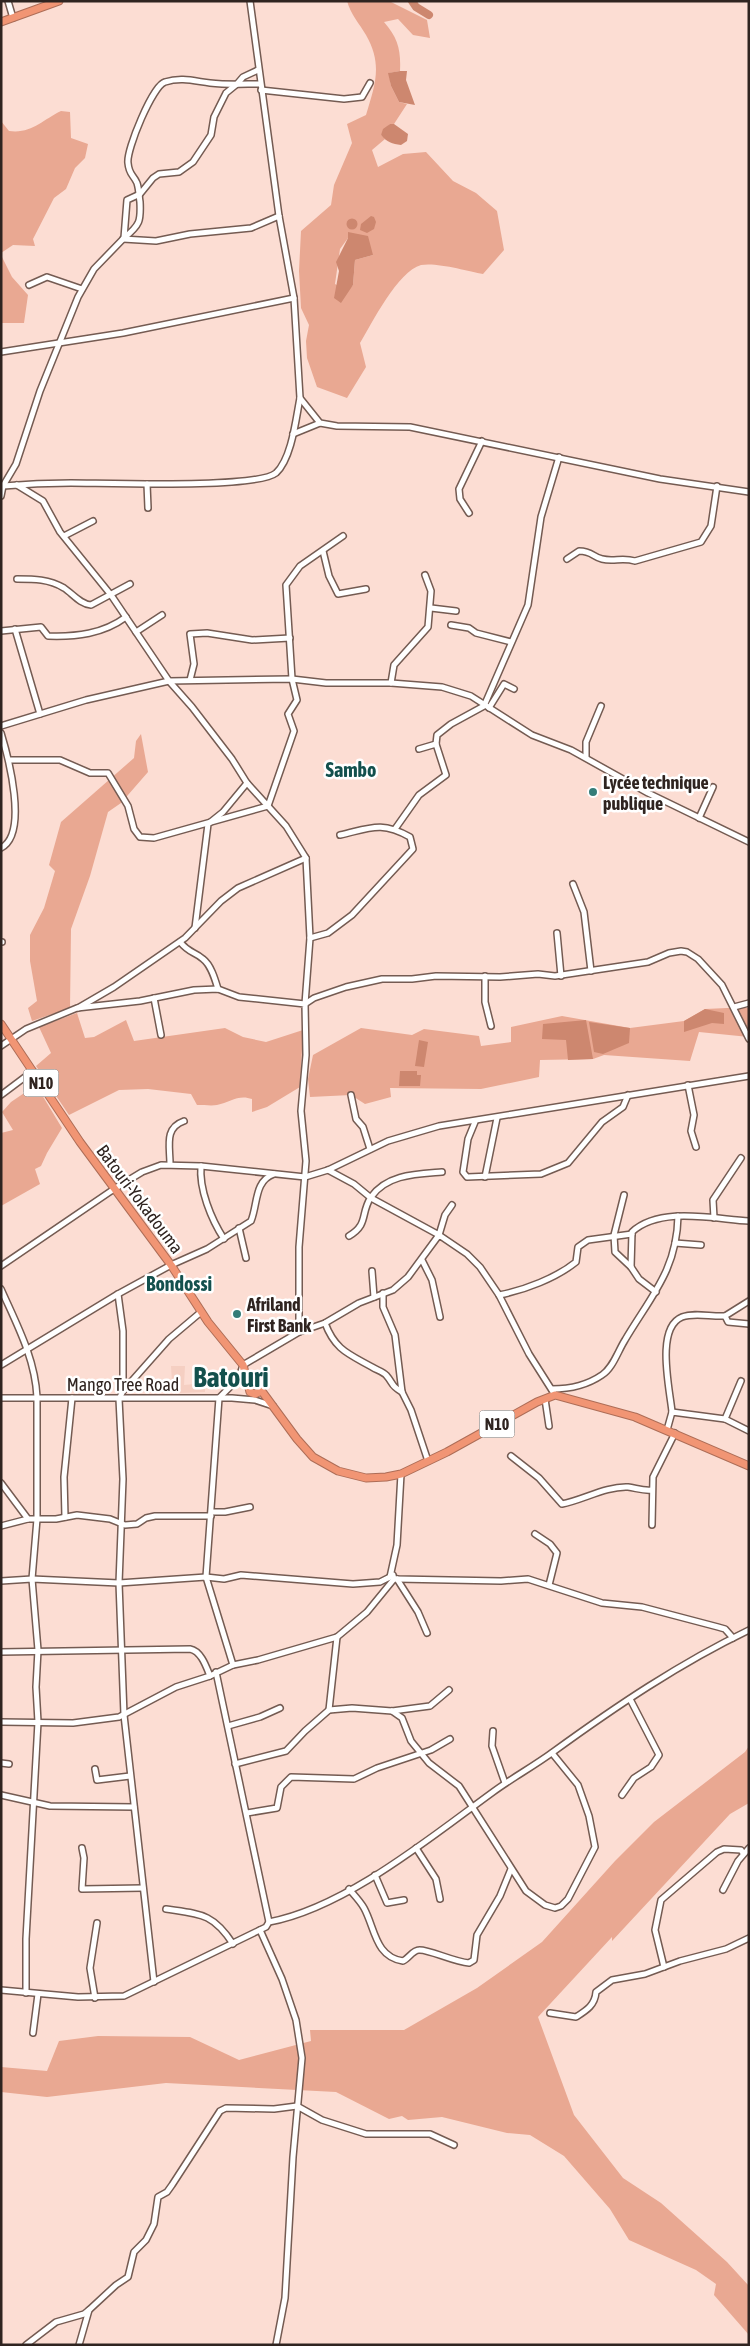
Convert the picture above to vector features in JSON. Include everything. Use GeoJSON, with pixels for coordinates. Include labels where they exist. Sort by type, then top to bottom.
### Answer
{"type":"FeatureCollection","features":[{"type":"Feature","properties":{"kind":"highway"},"geometry":{"type":"LineString","coordinates":[[1,22],[59,1]]}},
{"type":"Feature","properties":{"kind":"highway","name":"N10"},"geometry":{"type":"LineString","coordinates":[[1,1024],[34,1071]]}},
{"type":"Feature","properties":{"kind":"highway","name":"Batouri-Yokadouma"},"geometry":{"type":"LineString","coordinates":[[34,1071],[80,1142],[170,1265],[201,1312],[244,1368],[252,1384]]}},
{"type":"Feature","properties":{"kind":"highway"},"geometry":{"type":"LineString","coordinates":[[252,1384],[260,1384],[258,1392],[250,1392],[252,1384]]}},
{"type":"Feature","properties":{"kind":"highway","name":"N10"},"geometry":{"type":"LineString","coordinates":[[258,1392],[271,1404],[306,1450],[323,1463],[338,1471],[366,1478],[401,1474],[545,1399],[554,1392]]}},
{"type":"Feature","properties":{"kind":"highway"},"geometry":{"type":"LineString","coordinates":[[554,1392],[635,1417],[749,1466]]}},
{"type":"Feature","properties":{"kind":"street"},"geometry":{"type":"LineString","coordinates":[[8,1],[13,18]]}},
{"type":"Feature","properties":{"kind":"street"},"geometry":{"type":"LineString","coordinates":[[2,486],[231,482],[268,477],[275,473],[283,463],[293,434],[300,398],[294,298],[279,216],[250,1]]}},
{"type":"Feature","properties":{"kind":"street"},"geometry":{"type":"LineString","coordinates":[[124,238],[127,200],[140,194],[153,178],[159,174],[179,172],[193,162],[212,135],[214,117],[223,98],[243,77],[258,70]]}},
{"type":"Feature","properties":{"kind":"street"},"geometry":{"type":"LineString","coordinates":[[1,496],[2,486],[16,464],[40,391],[82,289],[94,269],[140,220],[140,194],[136,182],[130,177],[128,159],[148,100],[158,85],[162,82],[180,78],[344,99],[362,97],[370,83]]}},
{"type":"Feature","properties":{"kind":"street"},"geometry":{"type":"LineString","coordinates":[[124,238],[156,241],[190,234],[251,228],[279,216]]}},
{"type":"Feature","properties":{"kind":"street"},"geometry":{"type":"LineString","coordinates":[[29,285],[47,277],[82,289]]}},
{"type":"Feature","properties":{"kind":"street"},"geometry":{"type":"LineString","coordinates":[[1,352],[123,333],[294,298]]}},
{"type":"Feature","properties":{"kind":"street"},"geometry":{"type":"LineString","coordinates":[[300,398],[320,423]]}},
{"type":"Feature","properties":{"kind":"street"},"geometry":{"type":"LineString","coordinates":[[293,434],[320,423],[346,427],[400,425],[660,479],[749,492]]}},
{"type":"Feature","properties":{"kind":"street"},"geometry":{"type":"LineString","coordinates":[[469,512],[460,499],[459,489],[482,441]]}},
{"type":"Feature","properties":{"kind":"street"},"geometry":{"type":"LineString","coordinates":[[486,707],[511,642],[528,605],[541,513],[559,457]]}},
{"type":"Feature","properties":{"kind":"street"},"geometry":{"type":"LineString","coordinates":[[147,484],[148,508]]}},
{"type":"Feature","properties":{"kind":"street"},"geometry":{"type":"LineString","coordinates":[[16,485],[43,501],[64,536],[111,595],[169,681],[192,707],[232,759],[247,783],[294,837],[306,858],[310,938],[306,1004],[306,1055],[301,1111],[306,1160],[299,1247],[299,1332]]}},
{"type":"Feature","properties":{"kind":"street"},"geometry":{"type":"LineString","coordinates":[[567,559],[579,550],[592,552],[601,559],[627,558],[635,562],[701,542],[711,526],[718,486]]}},
{"type":"Feature","properties":{"kind":"street"},"geometry":{"type":"LineString","coordinates":[[64,536],[94,520]]}},
{"type":"Feature","properties":{"kind":"street"},"geometry":{"type":"LineString","coordinates":[[268,806],[294,731],[288,714],[297,700],[292,679],[286,585],[300,566],[343,536]]}},
{"type":"Feature","properties":{"kind":"street"},"geometry":{"type":"LineString","coordinates":[[323,551],[329,576],[338,594],[366,589]]}},
{"type":"Feature","properties":{"kind":"street"},"geometry":{"type":"LineString","coordinates":[[391,682],[394,665],[428,627],[431,591],[425,575]]}},
{"type":"Feature","properties":{"kind":"street"},"geometry":{"type":"LineString","coordinates":[[17,579],[50,582],[88,605],[94,604],[130,584]]}},
{"type":"Feature","properties":{"kind":"street"},"geometry":{"type":"LineString","coordinates":[[431,608],[456,611]]}},
{"type":"Feature","properties":{"kind":"street"},"geometry":{"type":"LineString","coordinates":[[136,632],[162,615]]}},
{"type":"Feature","properties":{"kind":"street"},"geometry":{"type":"LineString","coordinates":[[1,631],[41,627],[45,636],[68,636],[107,629],[126,617]]}},
{"type":"Feature","properties":{"kind":"street"},"geometry":{"type":"LineString","coordinates":[[451,625],[469,628],[476,633],[511,642]]}},
{"type":"Feature","properties":{"kind":"street"},"geometry":{"type":"LineString","coordinates":[[15,630],[40,714]]}},
{"type":"Feature","properties":{"kind":"street"},"geometry":{"type":"LineString","coordinates":[[190,680],[194,664],[190,634],[208,634],[252,640],[290,638]]}},
{"type":"Feature","properties":{"kind":"street"},"geometry":{"type":"LineString","coordinates":[[1,726],[94,698],[169,681],[292,679],[326,683],[391,682],[442,686],[471,696],[532,735],[586,757],[648,794],[749,842]]}},
{"type":"Feature","properties":{"kind":"street"},"geometry":{"type":"LineString","coordinates":[[395,829],[419,796],[446,775],[436,744],[438,735],[451,724],[486,707],[504,684],[514,689]]}},
{"type":"Feature","properties":{"kind":"street"},"geometry":{"type":"LineString","coordinates":[[586,757],[586,742],[601,706]]}},
{"type":"Feature","properties":{"kind":"street"},"geometry":{"type":"LineString","coordinates":[[1,733],[10,760],[14,787],[13,826],[8,843],[1,848]]}},
{"type":"Feature","properties":{"kind":"street"},"geometry":{"type":"LineString","coordinates":[[419,749],[436,744]]}},
{"type":"Feature","properties":{"kind":"street"},"geometry":{"type":"LineString","coordinates":[[10,760],[60,760],[90,773],[108,773],[128,806],[134,829],[140,837],[154,838],[268,806]]}},
{"type":"Feature","properties":{"kind":"street"},"geometry":{"type":"LineString","coordinates":[[195,928],[208,824],[224,812],[247,783]]}},
{"type":"Feature","properties":{"kind":"street"},"geometry":{"type":"LineString","coordinates":[[699,818],[713,788]]}},
{"type":"Feature","properties":{"kind":"street"},"geometry":{"type":"LineString","coordinates":[[310,938],[328,933],[352,915],[413,849],[410,837],[395,829],[380,826],[340,835]]}},
{"type":"Feature","properties":{"kind":"street"},"geometry":{"type":"LineString","coordinates":[[1,1046],[26,1029],[77,1008],[114,987],[180,942],[221,901],[238,888],[306,858]]}},
{"type":"Feature","properties":{"kind":"street"},"geometry":{"type":"LineString","coordinates":[[573,884],[584,912],[591,971]]}},
{"type":"Feature","properties":{"kind":"street"},"geometry":{"type":"LineString","coordinates":[[557,933],[562,976]]}},
{"type":"Feature","properties":{"kind":"street"},"geometry":{"type":"LineString","coordinates":[[180,942],[189,952],[204,959],[215,976],[218,989]]}},
{"type":"Feature","properties":{"kind":"street"},"geometry":{"type":"LineString","coordinates":[[77,1008],[154,998],[188,991],[218,989],[239,997],[306,1004],[314,998],[382,979],[538,974],[562,976],[648,962],[669,953],[688,952],[706,967],[718,981],[734,1007],[749,1039]]}},
{"type":"Feature","properties":{"kind":"street"},"geometry":{"type":"LineString","coordinates":[[485,976],[485,1002],[491,1026]]}},
{"type":"Feature","properties":{"kind":"street"},"geometry":{"type":"LineString","coordinates":[[154,998],[161,1035]]}},
{"type":"Feature","properties":{"kind":"street"},"geometry":{"type":"LineString","coordinates":[[734,1007],[749,1003]]}},
{"type":"Feature","properties":{"kind":"street"},"geometry":{"type":"LineString","coordinates":[[1,1095],[34,1071]]}},
{"type":"Feature","properties":{"kind":"street"},"geometry":{"type":"LineString","coordinates":[[1,1266],[114,1189],[153,1167],[170,1164],[201,1166],[305,1177],[328,1170],[388,1141],[439,1126],[475,1122],[749,1076]]}},
{"type":"Feature","properties":{"kind":"street"},"geometry":{"type":"LineString","coordinates":[[688,1085],[694,1115],[691,1131],[696,1147]]}},
{"type":"Feature","properties":{"kind":"street"},"geometry":{"type":"LineString","coordinates":[[351,1095],[356,1118],[363,1127],[370,1149]]}},
{"type":"Feature","properties":{"kind":"street"},"geometry":{"type":"LineString","coordinates":[[475,1122],[468,1139],[463,1172],[467,1177],[540,1174],[568,1163],[602,1122],[623,1107],[628,1095]]}},
{"type":"Feature","properties":{"kind":"street"},"geometry":{"type":"LineString","coordinates":[[486,1177],[497,1118]]}},
{"type":"Feature","properties":{"kind":"street"},"geometry":{"type":"LineString","coordinates":[[170,1164],[171,1130],[174,1125],[184,1121]]}},
{"type":"Feature","properties":{"kind":"street"},"geometry":{"type":"LineString","coordinates":[[714,1218],[713,1200],[741,1158]]}},
{"type":"Feature","properties":{"kind":"street"},"geometry":{"type":"LineString","coordinates":[[201,1166],[200,1181],[217,1228],[224,1239]]}},
{"type":"Feature","properties":{"kind":"street"},"geometry":{"type":"LineString","coordinates":[[328,1170],[354,1184],[371,1198],[438,1235],[467,1254],[480,1267],[499,1295],[529,1354],[554,1392],[578,1387],[603,1375],[668,1270],[678,1238],[678,1216]]}},
{"type":"Feature","properties":{"kind":"street"},"geometry":{"type":"LineString","coordinates":[[1,1365],[118,1294],[170,1265],[207,1249],[251,1221],[263,1181],[260,1172]]}},
{"type":"Feature","properties":{"kind":"street"},"geometry":{"type":"LineString","coordinates":[[349,1236],[360,1229],[371,1198],[393,1179],[442,1172]]}},
{"type":"Feature","properties":{"kind":"street"},"geometry":{"type":"LineString","coordinates":[[263,1181],[277,1174]]}},
{"type":"Feature","properties":{"kind":"street"},"geometry":{"type":"LineString","coordinates":[[624,1195],[614,1235],[615,1252],[631,1267],[639,1279],[656,1292]]}},
{"type":"Feature","properties":{"kind":"street"},"geometry":{"type":"LineString","coordinates":[[233,1665],[206,1578],[219,1398],[239,1378],[244,1368],[299,1332],[326,1323],[374,1296],[393,1290],[406,1280],[438,1235],[445,1215],[452,1205]]}},
{"type":"Feature","properties":{"kind":"street"},"geometry":{"type":"LineString","coordinates":[[631,1267],[632,1234],[636,1229],[660,1217],[678,1216],[749,1221]]}},
{"type":"Feature","properties":{"kind":"street"},"geometry":{"type":"LineString","coordinates":[[239,1228],[246,1258]]}},
{"type":"Feature","properties":{"kind":"street"},"geometry":{"type":"LineString","coordinates":[[499,1295],[517,1291],[568,1268],[576,1262],[578,1247],[588,1240],[632,1234]]}},
{"type":"Feature","properties":{"kind":"street"},"geometry":{"type":"LineString","coordinates":[[675,1243],[701,1246]]}},
{"type":"Feature","properties":{"kind":"street"},"geometry":{"type":"LineString","coordinates":[[422,1260],[432,1280],[440,1317]]}},
{"type":"Feature","properties":{"kind":"street"},"geometry":{"type":"LineString","coordinates":[[372,1271],[374,1296]]}},
{"type":"Feature","properties":{"kind":"street"},"geometry":{"type":"LineString","coordinates":[[1,1289],[36,1372],[37,1397],[36,1518],[32,1579],[38,1650],[36,1687],[38,1722],[32,1800],[26,1992]]}},
{"type":"Feature","properties":{"kind":"street"},"geometry":{"type":"LineString","coordinates":[[383,1293],[383,1307],[395,1335],[402,1392],[412,1410],[428,1461]]}},
{"type":"Feature","properties":{"kind":"street"},"geometry":{"type":"LineString","coordinates":[[118,1294],[123,1331],[123,1390]]}},
{"type":"Feature","properties":{"kind":"street"},"geometry":{"type":"LineString","coordinates":[[667,1430],[672,1412],[666,1374],[667,1339],[673,1324],[687,1316],[725,1316],[749,1301]]}},
{"type":"Feature","properties":{"kind":"street"},"geometry":{"type":"LineString","coordinates":[[154,1982],[124,1716],[119,1583],[123,1479],[119,1399],[123,1390],[168,1339],[201,1312]]}},
{"type":"Feature","properties":{"kind":"street"},"geometry":{"type":"LineString","coordinates":[[725,1316],[728,1322],[749,1324]]}},
{"type":"Feature","properties":{"kind":"street"},"geometry":{"type":"LineString","coordinates":[[326,1323],[330,1336],[340,1348],[353,1358],[386,1374],[392,1386],[402,1392]]}},
{"type":"Feature","properties":{"kind":"street"},"geometry":{"type":"LineString","coordinates":[[726,1419],[741,1381]]}},
{"type":"Feature","properties":{"kind":"street","name":"Mango Tree Road"},"geometry":{"type":"LineString","coordinates":[[1,1398],[219,1398],[254,1400],[271,1404]]}},
{"type":"Feature","properties":{"kind":"street"},"geometry":{"type":"LineString","coordinates":[[64,1517],[64,1477],[72,1398]]}},
{"type":"Feature","properties":{"kind":"street"},"geometry":{"type":"LineString","coordinates":[[545,1399],[550,1426]]}},
{"type":"Feature","properties":{"kind":"street"},"geometry":{"type":"LineString","coordinates":[[672,1412],[726,1419],[749,1430]]}},
{"type":"Feature","properties":{"kind":"street"},"geometry":{"type":"LineString","coordinates":[[652,1525],[653,1478],[675,1434]]}},
{"type":"Feature","properties":{"kind":"street"},"geometry":{"type":"LineString","coordinates":[[511,1456],[539,1478],[562,1504],[583,1500],[594,1493],[628,1487],[641,1491],[652,1490]]}},
{"type":"Feature","properties":{"kind":"street"},"geometry":{"type":"LineString","coordinates":[[1,1722],[73,1723],[124,1716],[176,1687],[210,1676],[233,1665],[258,1660],[337,1637],[367,1612],[394,1578],[398,1545],[401,1474]]}},
{"type":"Feature","properties":{"kind":"street"},"geometry":{"type":"LineString","coordinates":[[2,1486],[28,1519]]}},
{"type":"Feature","properties":{"kind":"street"},"geometry":{"type":"LineString","coordinates":[[1,1526],[28,1519],[77,1515],[110,1519],[125,1525],[137,1524],[146,1518],[155,1516],[212,1514],[250,1507]]}},
{"type":"Feature","properties":{"kind":"street"},"geometry":{"type":"LineString","coordinates":[[535,1534],[550,1544],[557,1554],[549,1585]]}},
{"type":"Feature","properties":{"kind":"street"},"geometry":{"type":"LineString","coordinates":[[1,1581],[32,1579],[119,1583],[206,1578],[224,1579],[241,1575],[277,1576],[353,1584],[380,1582],[394,1578],[501,1580],[528,1578],[602,1603],[642,1607],[725,1629],[732,1638]]}},
{"type":"Feature","properties":{"kind":"street"},"geometry":{"type":"LineString","coordinates":[[394,1578],[418,1612],[426,1633]]}},
{"type":"Feature","properties":{"kind":"street"},"geometry":{"type":"LineString","coordinates":[[1,1990],[95,1998],[124,1996],[233,1944],[261,1933],[267,1924],[291,1916],[350,1889],[375,1875],[630,1699],[732,1638],[749,1630]]}},
{"type":"Feature","properties":{"kind":"street"},"geometry":{"type":"LineString","coordinates":[[329,1710],[337,1637]]}},
{"type":"Feature","properties":{"kind":"street"},"geometry":{"type":"LineString","coordinates":[[1,1652],[38,1650],[194,1650],[200,1656],[210,1676]]}},
{"type":"Feature","properties":{"kind":"street"},"geometry":{"type":"LineString","coordinates":[[216,1672],[247,1813],[267,1924]]}},
{"type":"Feature","properties":{"kind":"street"},"geometry":{"type":"LineString","coordinates":[[235,1764],[286,1751],[329,1710],[352,1708],[392,1711],[432,1705],[449,1690]]}},
{"type":"Feature","properties":{"kind":"street"},"geometry":{"type":"LineString","coordinates":[[622,1795],[634,1778],[651,1767],[659,1755],[630,1699]]}},
{"type":"Feature","properties":{"kind":"street"},"geometry":{"type":"LineString","coordinates":[[228,1726],[260,1717],[280,1708]]}},
{"type":"Feature","properties":{"kind":"street"},"geometry":{"type":"LineString","coordinates":[[392,1711],[402,1718],[411,1741],[429,1763],[459,1786],[471,1808],[526,1891],[545,1905],[555,1908],[568,1899],[594,1853],[593,1832],[583,1795],[574,1778],[552,1753]]}},
{"type":"Feature","properties":{"kind":"street"},"geometry":{"type":"LineString","coordinates":[[493,1731],[492,1746],[506,1783]]}},
{"type":"Feature","properties":{"kind":"street"},"geometry":{"type":"LineString","coordinates":[[247,1813],[277,1808],[280,1801],[281,1786],[291,1777],[354,1779],[377,1768],[431,1750],[450,1739]]}},
{"type":"Feature","properties":{"kind":"street"},"geometry":{"type":"LineString","coordinates":[[1,1763],[9,1764]]}},
{"type":"Feature","properties":{"kind":"street"},"geometry":{"type":"LineString","coordinates":[[95,1768],[97,1780],[130,1776]]}},
{"type":"Feature","properties":{"kind":"street"},"geometry":{"type":"LineString","coordinates":[[1,1795],[32,1800],[50,1806],[134,1807]]}},
{"type":"Feature","properties":{"kind":"street"},"geometry":{"type":"LineString","coordinates":[[82,1848],[84,1858],[82,1889],[143,1888]]}},
{"type":"Feature","properties":{"kind":"street"},"geometry":{"type":"LineString","coordinates":[[416,1848],[436,1879],[440,1899]]}},
{"type":"Feature","properties":{"kind":"street"},"geometry":{"type":"LineString","coordinates":[[664,1967],[656,1930],[661,1900],[717,1852],[732,1848],[741,1850],[743,1853]]}},
{"type":"Feature","properties":{"kind":"street"},"geometry":{"type":"LineString","coordinates":[[723,1890],[743,1853],[749,1848]]}},
{"type":"Feature","properties":{"kind":"street"},"geometry":{"type":"LineString","coordinates":[[350,1889],[363,1906],[376,1942],[395,1958],[404,1961],[419,1950],[454,1961],[470,1963],[474,1960],[476,1935],[500,1896],[511,1869]]}},
{"type":"Feature","properties":{"kind":"street"},"geometry":{"type":"LineString","coordinates":[[375,1875],[386,1903],[404,1900]]}},
{"type":"Feature","properties":{"kind":"street"},"geometry":{"type":"LineString","coordinates":[[166,1909],[206,1916],[226,1934],[233,1944]]}},
{"type":"Feature","properties":{"kind":"street"},"geometry":{"type":"LineString","coordinates":[[95,1998],[90,1968],[97,1923]]}},
{"type":"Feature","properties":{"kind":"street"},"geometry":{"type":"LineString","coordinates":[[261,1933],[282,1979],[299,2030],[302,2058],[285,2298],[276,2345]]}},
{"type":"Feature","properties":{"kind":"street"},"geometry":{"type":"LineString","coordinates":[[550,2013],[576,2017],[588,2009],[595,2000],[596,1992],[605,1984],[726,1949],[749,1938]]}},
{"type":"Feature","properties":{"kind":"street"},"geometry":{"type":"LineString","coordinates":[[33,2033],[38,1994]]}},
{"type":"Feature","properties":{"kind":"street"},"geometry":{"type":"LineString","coordinates":[[26,2345],[56,2322],[67,2317],[84,2314],[90,2310],[116,2285],[128,2277],[134,2252],[146,2240],[155,2220],[158,2197],[167,2192],[216,2114],[226,2108],[298,2106],[322,2120],[366,2134],[430,2134],[454,2145]]}},
{"type":"Feature","properties":{"kind":"street"},"geometry":{"type":"LineString","coordinates":[[79,2345],[90,2310]]}},
{"type":"Feature","properties":{"kind":"shaded area"},"geometry":{"type":"Polygon","coordinates":[[[347,1],[389,1],[427,20],[430,38],[413,35],[398,19],[384,22],[393,33],[400,57],[400,71],[389,73],[391,86],[399,102],[407,104],[394,124],[390,124],[381,135],[385,139],[372,150],[378,167],[403,154],[426,152],[453,181],[476,193],[497,211],[504,250],[483,274],[427,264],[412,269],[403,277],[386,299],[360,343],[366,367],[347,398],[317,387],[307,358],[306,341],[309,325],[301,308],[299,271],[301,231],[331,205],[334,185],[352,143],[347,124],[366,115],[376,75],[376,66],[371,46],[347,1]],[[348,238],[340,249],[335,284],[347,291],[353,285],[355,260],[373,255],[348,238]]]}},
{"type":"Feature","properties":{"kind":"shaded area"},"geometry":{"type":"Polygon","coordinates":[[[407,71],[406,80],[415,105],[399,102],[391,86],[388,73],[407,71]]]}},
{"type":"Feature","properties":{"kind":"shaded area"},"geometry":{"type":"Polygon","coordinates":[[[61,111],[70,112],[71,138],[88,144],[85,158],[75,168],[66,189],[54,198],[33,239],[35,246],[13,245],[1,253],[1,121],[9,131],[24,130],[36,126],[61,111]]]}},
{"type":"Feature","properties":{"kind":"shaded area"},"geometry":{"type":"Polygon","coordinates":[[[390,124],[394,124],[408,134],[407,141],[398,145],[381,135],[383,129],[390,124]]]}},
{"type":"Feature","properties":{"kind":"shaded area"},"geometry":{"type":"Polygon","coordinates":[[[371,216],[374,217],[376,222],[374,229],[367,233],[360,230],[361,224],[371,216]]]}},
{"type":"Feature","properties":{"kind":"shaded area"},"geometry":{"type":"Polygon","coordinates":[[[350,219],[354,219],[357,224],[356,228],[350,229],[347,226],[347,222],[350,219]]]}},
{"type":"Feature","properties":{"kind":"shaded area"},"geometry":{"type":"Polygon","coordinates":[[[348,232],[368,236],[373,255],[355,260],[353,285],[341,303],[334,298],[339,271],[336,262],[348,238],[348,232]]]}},
{"type":"Feature","properties":{"kind":"shaded area"},"geometry":{"type":"Polygon","coordinates":[[[1,255],[12,277],[28,295],[24,323],[1,323],[1,255]]]}},
{"type":"Feature","properties":{"kind":"shaded area"},"geometry":{"type":"Polygon","coordinates":[[[141,734],[148,772],[121,803],[108,812],[90,876],[71,929],[70,1008],[32,1021],[28,1008],[37,1001],[30,961],[30,935],[44,908],[55,871],[49,865],[61,822],[134,758],[136,741],[141,734]]]}},
{"type":"Feature","properties":{"kind":"shaded area"},"geometry":{"type":"Polygon","coordinates":[[[749,1008],[749,1037],[699,1032],[690,1061],[604,1055],[593,1059],[540,1060],[539,1077],[481,1089],[390,1088],[391,1097],[365,1104],[351,1095],[310,1097],[308,1079],[313,1055],[361,1028],[412,1035],[424,1029],[479,1036],[481,1046],[511,1042],[511,1027],[562,1016],[630,1028],[684,1021],[705,1009],[749,1008]]]}},
{"type":"Feature","properties":{"kind":"shaded area"},"geometry":{"type":"Polygon","coordinates":[[[705,1009],[724,1013],[724,1024],[712,1023],[684,1032],[684,1021],[705,1009]]]}},
{"type":"Feature","properties":{"kind":"shaded area"},"geometry":{"type":"Polygon","coordinates":[[[77,1013],[85,1038],[94,1037],[126,1020],[134,1041],[225,1028],[243,1037],[266,1042],[303,1030],[300,1087],[267,1107],[252,1112],[252,1099],[243,1097],[217,1105],[197,1105],[191,1094],[148,1089],[119,1090],[69,1115],[36,1066],[51,1053],[39,1027],[77,1013]]]}},
{"type":"Feature","properties":{"kind":"shaded area"},"geometry":{"type":"Polygon","coordinates":[[[586,1020],[593,1059],[568,1060],[566,1040],[542,1039],[543,1024],[586,1020]]]}},
{"type":"Feature","properties":{"kind":"shaded area"},"geometry":{"type":"Polygon","coordinates":[[[589,1022],[630,1028],[629,1043],[603,1054],[594,1052],[589,1022]]]}},
{"type":"Feature","properties":{"kind":"shaded area"},"geometry":{"type":"Polygon","coordinates":[[[419,1040],[428,1042],[424,1067],[415,1066],[419,1040]]]}},
{"type":"Feature","properties":{"kind":"shaded area"},"geometry":{"type":"Polygon","coordinates":[[[400,1071],[417,1071],[417,1075],[421,1075],[420,1086],[399,1086],[400,1071]]]}},
{"type":"Feature","properties":{"kind":"shaded area"},"geometry":{"type":"Polygon","coordinates":[[[36,1085],[62,1128],[41,1166],[35,1169],[40,1184],[1,1206],[1,1133],[13,1130],[2,1112],[11,1102],[36,1085]]]}},
{"type":"Feature","properties":{"kind":"shaded area"},"geometry":{"type":"Polygon","coordinates":[[[171,1366],[185,1366],[184,1385],[205,1383],[205,1392],[180,1393],[179,1382],[172,1382],[171,1366]]]}},
{"type":"Feature","properties":{"kind":"shaded area"},"geometry":{"type":"Polygon","coordinates":[[[749,1746],[749,1803],[730,1814],[612,1941],[612,1937],[538,2017],[574,2115],[623,2178],[661,2203],[727,2262],[749,2286],[749,2335],[714,2295],[716,2284],[696,2270],[629,2240],[610,2209],[564,2156],[530,2135],[507,2133],[442,2117],[408,2120],[402,2116],[389,2119],[336,2092],[166,2083],[47,2097],[1,2092],[1,2067],[47,2071],[59,2041],[98,2036],[190,2037],[239,2060],[311,2041],[310,2030],[404,2030],[477,1988],[542,1942],[615,1861],[654,1822],[745,1752],[749,1746]]]}},
{"type":"Feature","properties":{"kind":"waterway"},"geometry":{"type":"LineString","coordinates":[[412,1],[416,7],[429,15]]}},
{"type":"Feature","properties":{"kind":"place","name":"Lycée technique publique"},"geometry":{"type":"Point","coordinates":[593,792]}},
{"type":"Feature","properties":{"kind":"place","name":"Afriland First Bank"},"geometry":{"type":"Point","coordinates":[237,1314]}},
{"type":"Feature","properties":{"kind":"district","name":"Sambo"},"geometry":{"type":"Point","coordinates":[351,769]}},
{"type":"Feature","properties":{"kind":"district","name":"Bondossi"},"geometry":{"type":"Point","coordinates":[179,1283]}},
{"type":"Feature","properties":{"kind":"district","name":"Batouri"},"geometry":{"type":"Point","coordinates":[231,1377]}}]}
